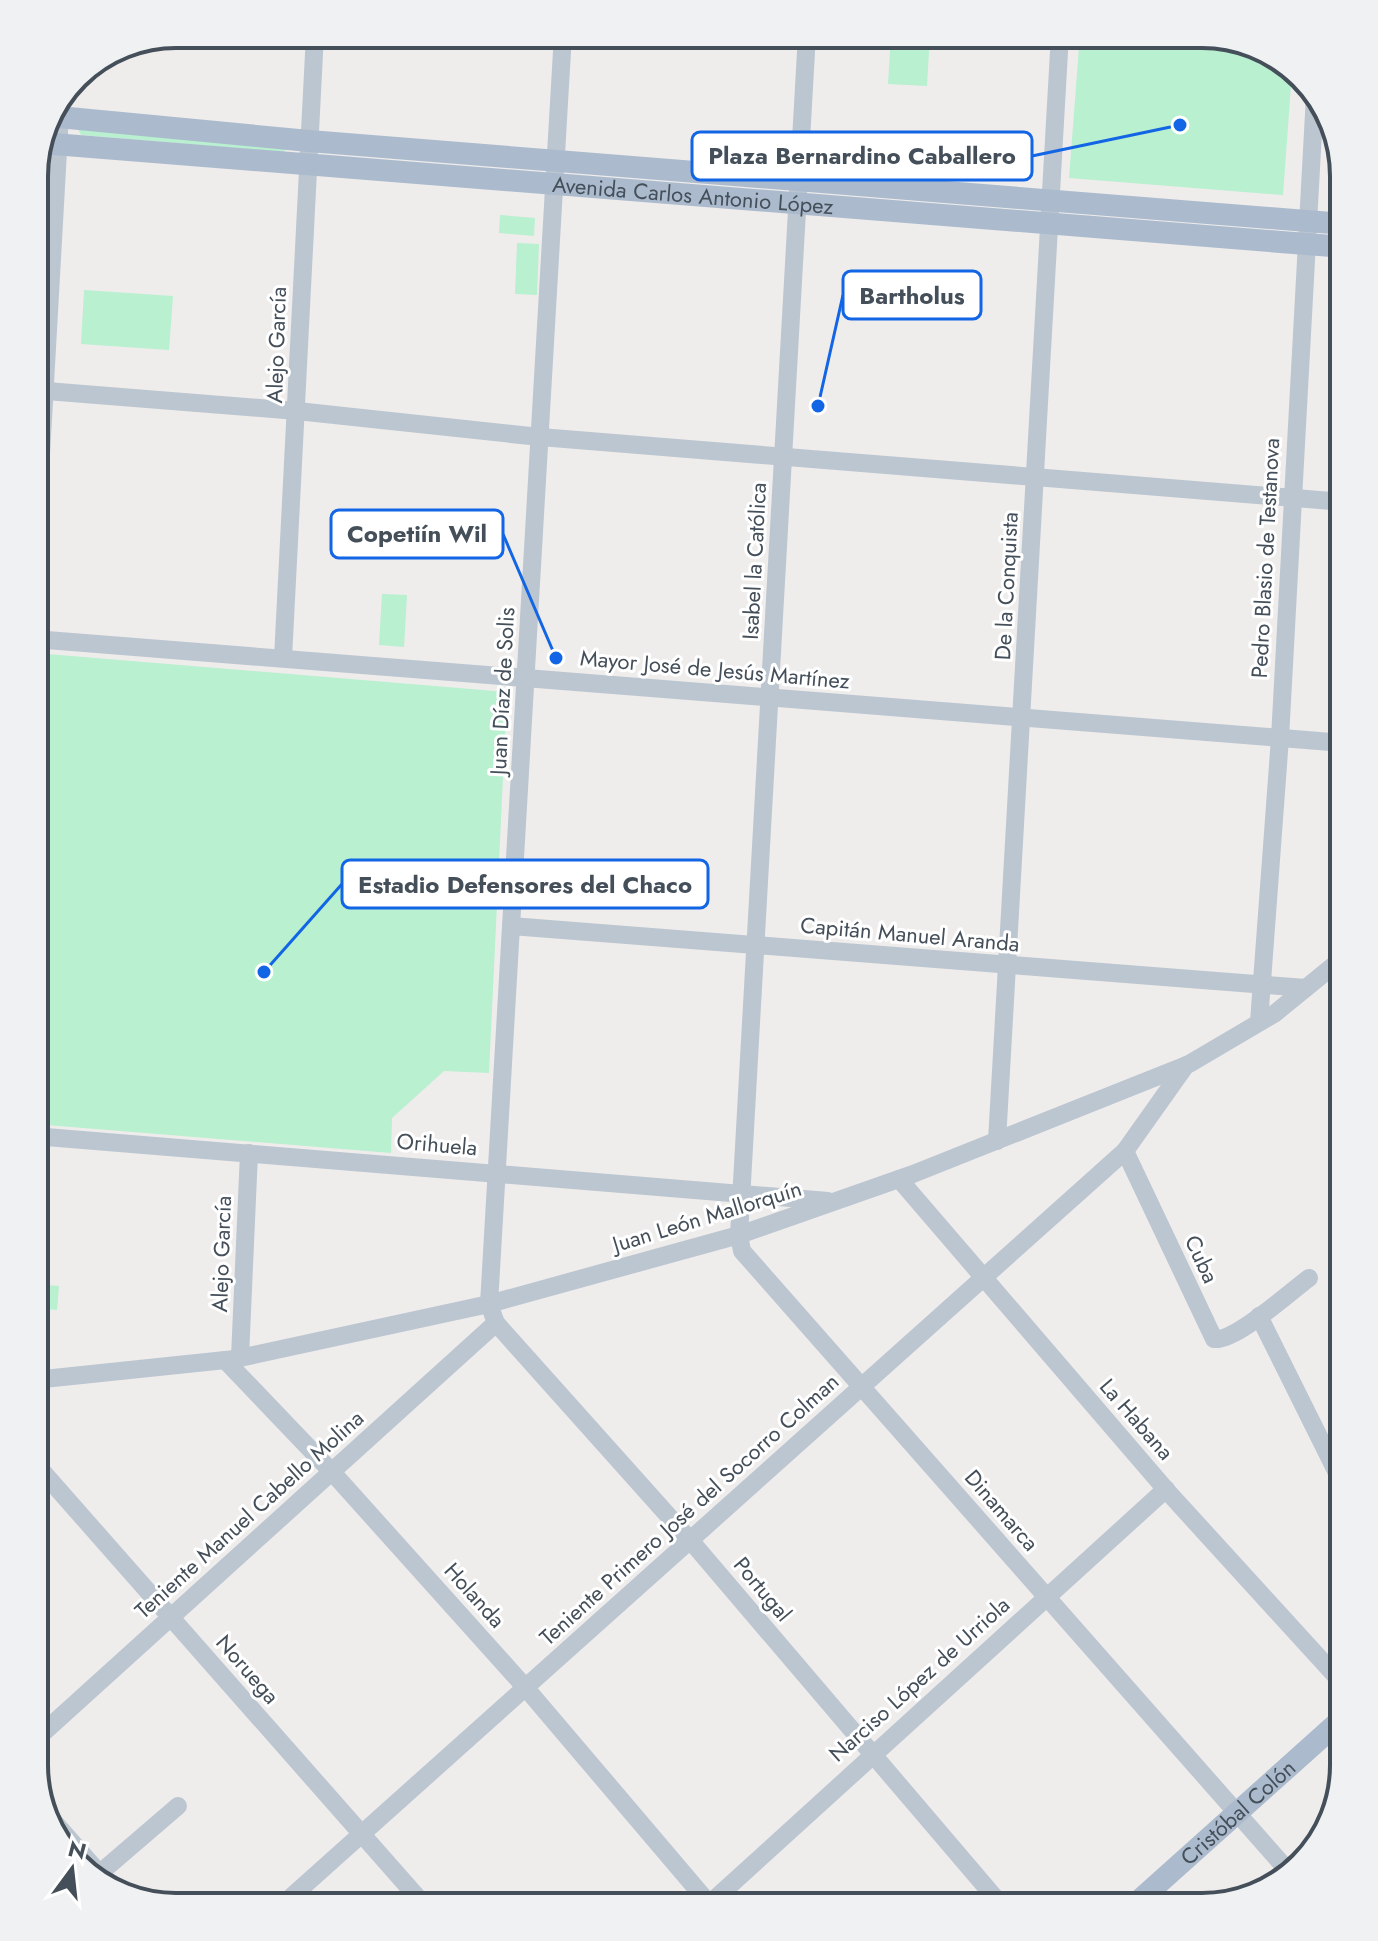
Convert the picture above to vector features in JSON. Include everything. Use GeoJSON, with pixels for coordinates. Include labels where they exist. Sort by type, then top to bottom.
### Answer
{"type":"FeatureCollection","features":[{"type":"Feature","properties":{"kind":"main road","name":"Avenida Carlos Antonio López"},"geometry":{"type":"LineString","coordinates":[[66,111],[309,141],[1330,223]]}},
{"type":"Feature","properties":{"kind":"main road","name":"Avenida Carlos Antonio López"},"geometry":{"type":"LineString","coordinates":[[52,144],[1330,246]]}},
{"type":"Feature","properties":{"kind":"main road","name":"Cristóbal Colón"},"geometry":{"type":"LineString","coordinates":[[1148,1893],[1330,1730]]}},
{"type":"Feature","properties":{"kind":"street","name":"Alejo García"},"geometry":{"type":"LineString","coordinates":[[283,658],[314,48]]}},
{"type":"Feature","properties":{"kind":"street","name":"Juan Díaz de Solis"},"geometry":{"type":"LineString","coordinates":[[489,1304],[562,48]]}},
{"type":"Feature","properties":{"kind":"street","name":"Isabel la Católica"},"geometry":{"type":"LineString","coordinates":[[739,1235],[806,48]]}},
{"type":"Feature","properties":{"kind":"street","name":"De la Conquista"},"geometry":{"type":"LineString","coordinates":[[997,1141],[1059,48]]}},
{"type":"Feature","properties":{"kind":"street","name":"Pedro Blasio de Testanova"},"geometry":{"type":"LineString","coordinates":[[1259,1022],[1280,738],[1314,114]]}},
{"type":"Feature","properties":{"kind":"street"},"geometry":{"type":"LineString","coordinates":[[48,193],[49,159]]}},
{"type":"Feature","properties":{"kind":"street"},"geometry":{"type":"LineString","coordinates":[[48,391],[297,411],[540,437],[1330,501]]}},
{"type":"Feature","properties":{"kind":"street","name":"Mayor José de Jesús Martínez"},"geometry":{"type":"LineString","coordinates":[[48,640],[1330,742]]}},
{"type":"Feature","properties":{"kind":"street","name":"Capitán Manuel Aranda"},"geometry":{"type":"LineString","coordinates":[[511,926],[1306,988]]}},
{"type":"Feature","properties":{"kind":"street","name":"Juan León Mallorquín"},"geometry":{"type":"LineString","coordinates":[[48,1378],[232,1358],[489,1304],[739,1235],[899,1179],[1186,1065],[1259,1022],[1330,968]]}},
{"type":"Feature","properties":{"kind":"street","name":"Teniente Primero José del Socorro Colman"},"geometry":{"type":"LineString","coordinates":[[296,1893],[1128,1149],[1186,1065]]}},
{"type":"Feature","properties":{"kind":"street","name":"Orihuela"},"geometry":{"type":"LineString","coordinates":[[48,1137],[835,1202]]}},
{"type":"Feature","properties":{"kind":"street","name":"Cuba"},"geometry":{"type":"LineString","coordinates":[[1128,1149],[1214,1339],[1221,1339],[1259,1316],[1309,1278]]}},
{"type":"Feature","properties":{"kind":"street","name":"Alejo García"},"geometry":{"type":"LineString","coordinates":[[232,1358],[249,1153]]}},
{"type":"Feature","properties":{"kind":"street","name":"La Habana"},"geometry":{"type":"LineString","coordinates":[[899,1179],[1166,1489],[1330,1670]]}},
{"type":"Feature","properties":{"kind":"street","name":"Dinamarca"},"geometry":{"type":"LineString","coordinates":[[739,1235],[742,1251],[1283,1864]]}},
{"type":"Feature","properties":{"kind":"street","name":"Portugal"},"geometry":{"type":"LineString","coordinates":[[489,1304],[496,1323],[690,1540],[991,1893]]}},
{"type":"Feature","properties":{"kind":"street"},"geometry":{"type":"LineString","coordinates":[[1259,1316],[1330,1459]]}},
{"type":"Feature","properties":{"kind":"street","name":"Teniente Manuel Cabello Molina"},"geometry":{"type":"LineString","coordinates":[[48,1728],[496,1323]]}},
{"type":"Feature","properties":{"kind":"street","name":"Holanda"},"geometry":{"type":"LineString","coordinates":[[232,1358],[525,1687],[698,1893]]}},
{"type":"Feature","properties":{"kind":"street","name":"Noruega"},"geometry":{"type":"LineString","coordinates":[[48,1478],[413,1893]]}},
{"type":"Feature","properties":{"kind":"street","name":"Narciso López de Urriola"},"geometry":{"type":"LineString","coordinates":[[723,1893],[1166,1489]]}},
{"type":"Feature","properties":{"kind":"street"},"geometry":{"type":"LineString","coordinates":[[112,1863],[178,1806]]}},
{"type":"Feature","properties":{"kind":"green space"},"geometry":{"type":"Polygon","coordinates":[[[890,48],[929,48],[927,86],[888,84],[890,48]]]}},
{"type":"Feature","properties":{"kind":"green space"},"geometry":{"type":"Polygon","coordinates":[[[1079,48],[1210,48],[1235,52],[1266,65],[1291,85],[1283,195],[1069,178],[1079,48]]]}},
{"type":"Feature","properties":{"kind":"green space"},"geometry":{"type":"Polygon","coordinates":[[[78,129],[287,147],[284,152],[81,135],[78,129]]]}},
{"type":"Feature","properties":{"kind":"green space"},"geometry":{"type":"Polygon","coordinates":[[[500,215],[535,218],[534,236],[499,233],[500,215]]]}},
{"type":"Feature","properties":{"kind":"green space"},"geometry":{"type":"Polygon","coordinates":[[[517,243],[539,244],[537,295],[515,294],[517,243]]]}},
{"type":"Feature","properties":{"kind":"green space"},"geometry":{"type":"Polygon","coordinates":[[[84,290],[173,296],[169,350],[81,344],[84,290]]]}},
{"type":"Feature","properties":{"kind":"green space"},"geometry":{"type":"Polygon","coordinates":[[[382,594],[407,595],[404,647],[379,645],[382,594]]]}},
{"type":"Feature","properties":{"kind":"green space"},"geometry":{"type":"Polygon","coordinates":[[[48,654],[507,692],[489,1073],[444,1071],[392,1118],[391,1153],[48,1125],[48,654]]]}},
{"type":"Feature","properties":{"kind":"green space"},"geometry":{"type":"Polygon","coordinates":[[[48,1285],[59,1286],[57,1310],[48,1309],[48,1285]]]}},
{"type":"Feature","properties":{"kind":"place","name":"Plaza Bernardino Caballero"},"geometry":{"type":"Point","coordinates":[1180,125]}},
{"type":"Feature","properties":{"kind":"place","name":"Bartholus"},"geometry":{"type":"Point","coordinates":[818,406]}},
{"type":"Feature","properties":{"kind":"place","name":"Copetiín Wil"},"geometry":{"type":"Point","coordinates":[556,658]}},
{"type":"Feature","properties":{"kind":"place","name":"Estadio Defensores del Chaco"},"geometry":{"type":"Point","coordinates":[264,972]}}]}
